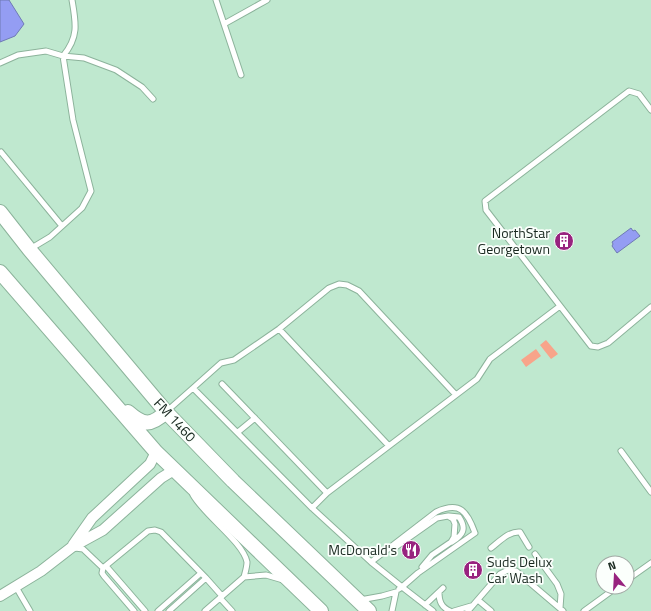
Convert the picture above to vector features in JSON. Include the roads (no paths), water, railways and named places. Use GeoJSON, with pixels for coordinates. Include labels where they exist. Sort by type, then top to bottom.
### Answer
{"type":"FeatureCollection","features":[{"type":"Feature","properties":{"kind":"main road","name":"FM 1460"},"geometry":{"type":"LineString","coordinates":[[0,212],[29,250],[166,412],[233,481],[369,611]]}},
{"type":"Feature","properties":{"kind":"main road"},"geometry":{"type":"LineString","coordinates":[[0,272],[156,452],[321,611]]}},
{"type":"Feature","properties":{"kind":"main road"},"geometry":{"type":"LineString","coordinates":[[103,391],[138,421],[147,423],[158,420],[166,412]]}},
{"type":"Feature","properties":{"kind":"street"},"geometry":{"type":"LineString","coordinates":[[72,547],[92,518],[150,464],[156,452]]}},
{"type":"Feature","properties":{"kind":"street"},"geometry":{"type":"LineString","coordinates":[[0,596],[41,571],[72,547],[103,530],[161,478],[174,470]]}},
{"type":"Feature","properties":{"kind":"lane"},"geometry":{"type":"LineString","coordinates":[[29,250],[50,236],[82,208],[91,190],[73,120],[64,56],[71,46],[76,24],[72,0]]}},
{"type":"Feature","properties":{"kind":"lane"},"geometry":{"type":"LineString","coordinates":[[216,0],[241,75]]}},
{"type":"Feature","properties":{"kind":"lane"},"geometry":{"type":"LineString","coordinates":[[224,24],[267,0]]}},
{"type":"Feature","properties":{"kind":"lane"},"geometry":{"type":"LineString","coordinates":[[0,63],[18,55],[46,51],[64,56],[84,58],[116,70],[142,87],[153,99]]}},
{"type":"Feature","properties":{"kind":"lane"},"geometry":{"type":"LineString","coordinates":[[651,110],[639,94],[629,91],[485,201],[486,210],[591,346],[598,347],[608,343],[651,307]]}},
{"type":"Feature","properties":{"kind":"lane"},"geometry":{"type":"LineString","coordinates":[[2,152],[62,226]]}},
{"type":"Feature","properties":{"kind":"lane"},"geometry":{"type":"LineString","coordinates":[[166,412],[221,363],[234,360],[278,329],[329,288],[339,284],[347,285],[359,291],[456,395]]}},
{"type":"Feature","properties":{"kind":"lane"},"geometry":{"type":"LineString","coordinates":[[312,508],[327,493],[477,379],[490,359],[560,306]]}},
{"type":"Feature","properties":{"kind":"lane"},"geometry":{"type":"LineString","coordinates":[[278,329],[389,446]]}},
{"type":"Feature","properties":{"kind":"lane"},"geometry":{"type":"LineString","coordinates":[[222,384],[327,493]]}},
{"type":"Feature","properties":{"kind":"lane"},"geometry":{"type":"LineString","coordinates":[[193,388],[312,508],[371,562],[433,611]]}},
{"type":"Feature","properties":{"kind":"lane"},"geometry":{"type":"LineString","coordinates":[[238,432],[255,418]]}},
{"type":"Feature","properties":{"kind":"lane"},"geometry":{"type":"LineString","coordinates":[[621,451],[651,492]]}},
{"type":"Feature","properties":{"kind":"lane"},"geometry":{"type":"LineString","coordinates":[[186,482],[195,499],[207,514],[244,552],[247,564],[244,578]]}},
{"type":"Feature","properties":{"kind":"lane"},"geometry":{"type":"LineString","coordinates":[[358,600],[396,592],[418,573],[475,533],[466,513],[456,508],[446,507],[436,512],[371,562]]}},
{"type":"Feature","properties":{"kind":"lane"},"geometry":{"type":"LineString","coordinates":[[380,555],[389,552],[437,518],[448,516],[459,517],[464,530],[459,538],[432,555],[418,573]]}},
{"type":"Feature","properties":{"kind":"lane"},"geometry":{"type":"LineString","coordinates":[[448,516],[453,519],[455,524],[452,542]]}},
{"type":"Feature","properties":{"kind":"lane"},"geometry":{"type":"LineString","coordinates":[[134,611],[102,573],[104,567],[148,530],[155,530],[166,536],[206,578],[232,611]]}},
{"type":"Feature","properties":{"kind":"lane"},"geometry":{"type":"LineString","coordinates":[[491,548],[514,531],[520,532],[529,547]]}},
{"type":"Feature","properties":{"kind":"lane"},"geometry":{"type":"LineString","coordinates":[[72,547],[83,549],[104,567],[145,611]]}},
{"type":"Feature","properties":{"kind":"lane"},"geometry":{"type":"LineString","coordinates":[[535,554],[557,584],[561,594],[562,609]]}},
{"type":"Feature","properties":{"kind":"lane"},"geometry":{"type":"LineString","coordinates":[[635,574],[651,563]]}},
{"type":"Feature","properties":{"kind":"lane"},"geometry":{"type":"LineString","coordinates":[[468,611],[500,574],[508,570],[516,571],[562,609]]}},
{"type":"Feature","properties":{"kind":"lane"},"geometry":{"type":"LineString","coordinates":[[158,611],[201,573]]}},
{"type":"Feature","properties":{"kind":"lane"},"geometry":{"type":"LineString","coordinates":[[205,611],[244,578],[266,575],[293,584]]}},
{"type":"Feature","properties":{"kind":"lane"},"geometry":{"type":"LineString","coordinates":[[168,611],[206,578]]}},
{"type":"Feature","properties":{"kind":"lane"},"geometry":{"type":"LineString","coordinates":[[16,587],[30,611]]}},
{"type":"Feature","properties":{"kind":"lane"},"geometry":{"type":"LineString","coordinates":[[425,605],[441,590],[439,601],[445,609],[450,611]]}},
{"type":"Feature","properties":{"kind":"lane"},"geometry":{"type":"LineString","coordinates":[[392,611],[396,592]]}},
{"type":"Feature","properties":{"kind":"lane"},"geometry":{"type":"LineString","coordinates":[[584,611],[606,595]]}},
{"type":"Feature","properties":{"kind":"lane"},"geometry":{"type":"LineString","coordinates":[[478,600],[490,611]]}},
{"type":"Feature","properties":{"kind":"lane"},"geometry":{"type":"LineString","coordinates":[[454,611],[473,605]]}},
{"type":"Feature","properties":{"kind":"water"},"geometry":{"type":"Polygon","coordinates":[[[0,0],[9,0],[24,24],[15,36],[0,42],[0,0]]]}},
{"type":"Feature","properties":{"kind":"water"},"geometry":{"type":"Polygon","coordinates":[[[631,228],[640,236],[617,253],[612,246],[612,242],[631,228]]]}},
{"type":"Feature","properties":{"kind":"place","name":"NorthStar Georgetown"},"geometry":{"type":"Point","coordinates":[564,241]}},
{"type":"Feature","properties":{"kind":"place","name":"McDonald's"},"geometry":{"type":"Point","coordinates":[411,550]}},
{"type":"Feature","properties":{"kind":"place","name":"Suds Delux Car Wash"},"geometry":{"type":"Point","coordinates":[473,570]}}]}
